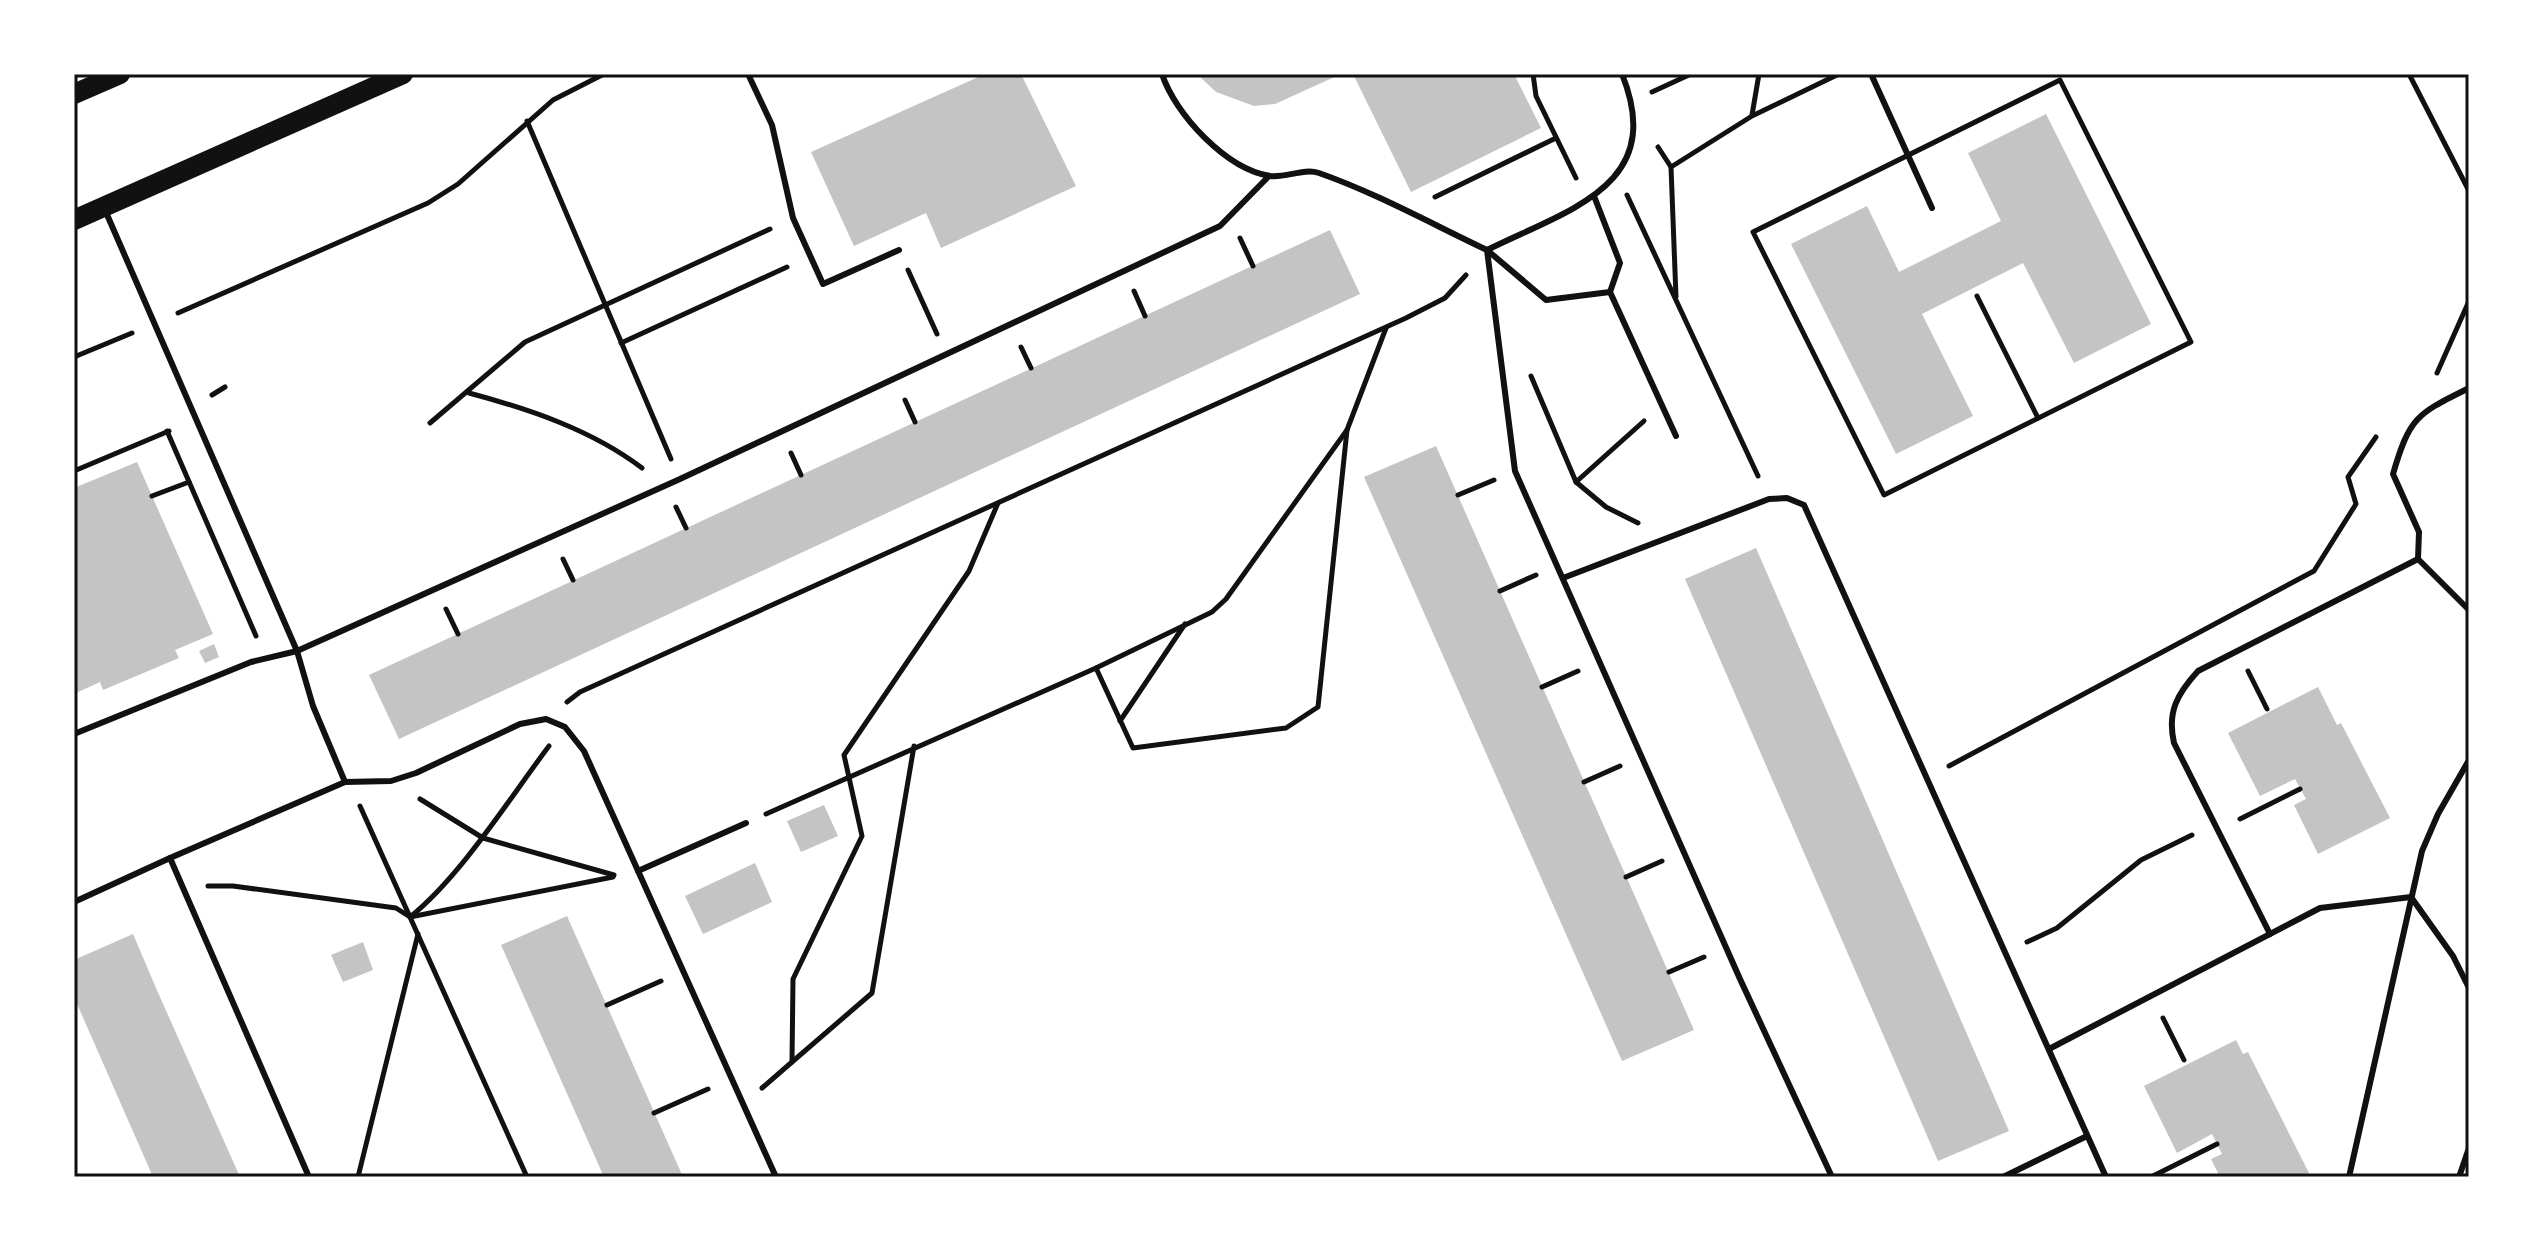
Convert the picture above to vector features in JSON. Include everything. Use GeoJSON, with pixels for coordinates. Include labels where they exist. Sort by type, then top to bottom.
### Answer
{"type":"FeatureCollection","features":[{"type":"Feature","properties":{"kind":"main road"},"geometry":{"type":"LineString","coordinates":[[74,94],[120,74]]}},
{"type":"Feature","properties":{"kind":"main road"},"geometry":{"type":"LineString","coordinates":[[74,220],[403,74]]}},
{"type":"Feature","properties":{"kind":"lane"},"geometry":{"type":"LineString","coordinates":[[748,74],[772,125],[793,218],[823,284],[899,250]]}},
{"type":"Feature","properties":{"kind":"lane"},"geometry":{"type":"LineString","coordinates":[[1162,74],[1167,91],[1194,129],[1225,155],[1269,176],[1315,171],[1405,211],[1487,250],[1546,300],[1610,292]]}},
{"type":"Feature","properties":{"kind":"lane"},"geometry":{"type":"LineString","coordinates":[[1487,250],[1587,200],[1618,176],[1631,154],[1635,136],[1633,101],[1622,74]]}},
{"type":"Feature","properties":{"kind":"lane"},"geometry":{"type":"LineString","coordinates":[[1871,74],[1932,208]]}},
{"type":"Feature","properties":{"kind":"lane"},"geometry":{"type":"LineString","coordinates":[[74,734],[266,658],[297,651],[680,479],[1220,226],[1269,176]]}},
{"type":"Feature","properties":{"kind":"lane"},"geometry":{"type":"LineString","coordinates":[[1594,196],[1620,263],[1610,292],[1676,436]]}},
{"type":"Feature","properties":{"kind":"lane"},"geometry":{"type":"LineString","coordinates":[[104,207],[297,651],[313,706],[345,782]]}},
{"type":"Feature","properties":{"kind":"lane"},"geometry":{"type":"LineString","coordinates":[[1487,250],[1515,471],[1726,948],[1832,1177]]}},
{"type":"Feature","properties":{"kind":"lane"},"geometry":{"type":"LineString","coordinates":[[2469,388],[2422,411],[2399,451],[2393,474],[2419,532],[2418,559],[2469,610]]}},
{"type":"Feature","properties":{"kind":"lane"},"geometry":{"type":"LineString","coordinates":[[1563,578],[1769,499],[1787,498],[1804,505],[2106,1177]]}},
{"type":"Feature","properties":{"kind":"lane"},"geometry":{"type":"LineString","coordinates":[[2270,934],[2174,743],[2170,723],[2181,690],[2198,671],[2418,559]]}},
{"type":"Feature","properties":{"kind":"lane"},"geometry":{"type":"LineString","coordinates":[[74,902],[345,782],[391,781],[520,724],[546,719],[565,727],[584,751],[776,1177]]}},
{"type":"Feature","properties":{"kind":"lane"},"geometry":{"type":"LineString","coordinates":[[2349,1177],[2422,851],[2438,814],[2469,760]]}},
{"type":"Feature","properties":{"kind":"lane"},"geometry":{"type":"LineString","coordinates":[[638,871],[746,823]]}},
{"type":"Feature","properties":{"kind":"lane"},"geometry":{"type":"LineString","coordinates":[[170,858],[309,1177]]}},
{"type":"Feature","properties":{"kind":"lane"},"geometry":{"type":"LineString","coordinates":[[2049,1049],[2320,908],[2411,897]]}},
{"type":"Feature","properties":{"kind":"lane"},"geometry":{"type":"LineString","coordinates":[[2411,897],[2453,956],[2469,988]]}},
{"type":"Feature","properties":{"kind":"lane"},"geometry":{"type":"LineString","coordinates":[[2003,1177],[2087,1136]]}},
{"type":"Feature","properties":{"kind":"lane"},"geometry":{"type":"LineString","coordinates":[[2459,1177],[2469,1148]]}},
{"type":"Feature","properties":{"kind":"path"},"geometry":{"type":"LineString","coordinates":[[74,357],[428,203],[458,184],[553,100],[604,74]]}},
{"type":"Feature","properties":{"kind":"path"},"geometry":{"type":"LineString","coordinates":[[1533,74],[1536,96],[1587,200]]}},
{"type":"Feature","properties":{"kind":"path"},"geometry":{"type":"LineString","coordinates":[[1676,302],[1671,167],[1633,101],[1691,74]]}},
{"type":"Feature","properties":{"kind":"path"},"geometry":{"type":"LineString","coordinates":[[1752,116],[1759,74]]}},
{"type":"Feature","properties":{"kind":"path"},"geometry":{"type":"LineString","coordinates":[[1671,167],[1752,116],[1839,74]]}},
{"type":"Feature","properties":{"kind":"path"},"geometry":{"type":"LineString","coordinates":[[2409,74],[2469,191]]}},
{"type":"Feature","properties":{"kind":"path"},"geometry":{"type":"LineString","coordinates":[[2060,80],[2191,342],[2038,418],[1884,495],[1753,232],[2060,80]]}},
{"type":"Feature","properties":{"kind":"path"},"geometry":{"type":"LineString","coordinates":[[527,121],[659,430]]}},
{"type":"Feature","properties":{"kind":"path"},"geometry":{"type":"LineString","coordinates":[[1405,211],[1556,138]]}},
{"type":"Feature","properties":{"kind":"path"},"geometry":{"type":"LineString","coordinates":[[1618,176],[1769,499]]}},
{"type":"Feature","properties":{"kind":"path"},"geometry":{"type":"LineString","coordinates":[[430,423],[525,342],[793,218]]}},
{"type":"Feature","properties":{"kind":"path"},"geometry":{"type":"LineString","coordinates":[[899,250],[946,353]]}},
{"type":"Feature","properties":{"kind":"path"},"geometry":{"type":"LineString","coordinates":[[546,719],[580,692],[1445,298],[1487,250]]}},
{"type":"Feature","properties":{"kind":"path"},"geometry":{"type":"LineString","coordinates":[[621,343],[810,256]]}},
{"type":"Feature","properties":{"kind":"path"},"geometry":{"type":"LineString","coordinates":[[1977,296],[2038,418]]}},
{"type":"Feature","properties":{"kind":"path"},"geometry":{"type":"LineString","coordinates":[[2428,379],[2439,372],[2469,301]]}},
{"type":"Feature","properties":{"kind":"path"},"geometry":{"type":"LineString","coordinates":[[1096,668],[1133,748],[1286,728],[1318,707],[1347,430],[1386,327]]}},
{"type":"Feature","properties":{"kind":"path"},"geometry":{"type":"LineString","coordinates":[[1525,363],[1576,482],[1606,507],[1638,523],[1651,518]]}},
{"type":"Feature","properties":{"kind":"path"},"geometry":{"type":"LineString","coordinates":[[468,393],[512,405],[614,447]]}},
{"type":"Feature","properties":{"kind":"path"},"geometry":{"type":"LineString","coordinates":[[1576,482],[1647,418]]}},
{"type":"Feature","properties":{"kind":"path"},"geometry":{"type":"LineString","coordinates":[[74,471],[196,419]]}},
{"type":"Feature","properties":{"kind":"path"},"geometry":{"type":"LineString","coordinates":[[1927,777],[2314,571],[2356,504],[2348,477],[2381,429]]}},
{"type":"Feature","properties":{"kind":"path"},"geometry":{"type":"LineString","coordinates":[[746,823],[914,745],[1096,668],[1212,612],[1226,599],[1347,430]]}},
{"type":"Feature","properties":{"kind":"path"},"geometry":{"type":"LineString","coordinates":[[167,431],[266,658]]}},
{"type":"Feature","properties":{"kind":"path"},"geometry":{"type":"LineString","coordinates":[[1458,495],[1515,471]]}},
{"type":"Feature","properties":{"kind":"path"},"geometry":{"type":"LineString","coordinates":[[1744,481],[1758,476]]}},
{"type":"Feature","properties":{"kind":"path"},"geometry":{"type":"LineString","coordinates":[[152,496],[189,482]]}},
{"type":"Feature","properties":{"kind":"path"},"geometry":{"type":"LineString","coordinates":[[792,1062],[793,979],[862,836],[844,755],[969,571],[998,503]]}},
{"type":"Feature","properties":{"kind":"path"},"geometry":{"type":"LineString","coordinates":[[1500,591],[1557,566]]}},
{"type":"Feature","properties":{"kind":"path"},"geometry":{"type":"LineString","coordinates":[[1120,721],[1186,623]]}},
{"type":"Feature","properties":{"kind":"path"},"geometry":{"type":"LineString","coordinates":[[2237,650],[2267,709]]}},
{"type":"Feature","properties":{"kind":"path"},"geometry":{"type":"LineString","coordinates":[[1542,687],[1600,661]]}},
{"type":"Feature","properties":{"kind":"path"},"geometry":{"type":"LineString","coordinates":[[410,917],[428,902],[483,838],[549,745]]}},
{"type":"Feature","properties":{"kind":"path"},"geometry":{"type":"LineString","coordinates":[[744,1105],[872,993],[914,745]]}},
{"type":"Feature","properties":{"kind":"path"},"geometry":{"type":"LineString","coordinates":[[1584,782],[1642,756]]}},
{"type":"Feature","properties":{"kind":"path"},"geometry":{"type":"LineString","coordinates":[[345,782],[358,801],[527,1177]]}},
{"type":"Feature","properties":{"kind":"path"},"geometry":{"type":"LineString","coordinates":[[2268,805],[2300,789]]}},
{"type":"Feature","properties":{"kind":"path"},"geometry":{"type":"LineString","coordinates":[[198,887],[233,886],[396,908],[410,917],[618,876],[483,838],[415,796]]}},
{"type":"Feature","properties":{"kind":"path"},"geometry":{"type":"LineString","coordinates":[[2024,943],[2057,928],[2141,860],[2195,833]]}},
{"type":"Feature","properties":{"kind":"path"},"geometry":{"type":"LineString","coordinates":[[1626,877],[1684,852]]}},
{"type":"Feature","properties":{"kind":"path"},"geometry":{"type":"LineString","coordinates":[[358,1177],[418,934]]}},
{"type":"Feature","properties":{"kind":"path"},"geometry":{"type":"LineString","coordinates":[[1669,972],[1726,948]]}},
{"type":"Feature","properties":{"kind":"path"},"geometry":{"type":"LineString","coordinates":[[607,1005],[683,971]]}},
{"type":"Feature","properties":{"kind":"path"},"geometry":{"type":"LineString","coordinates":[[2152,996],[2184,1060]]}},
{"type":"Feature","properties":{"kind":"path"},"geometry":{"type":"LineString","coordinates":[[654,1113],[732,1079]]}},
{"type":"Feature","properties":{"kind":"path"},"geometry":{"type":"LineString","coordinates":[[2151,1177],[2217,1144]]}},
{"type":"Feature","properties":{"kind":"building"},"geometry":{"type":"Polygon","coordinates":[[[985,74],[1021,74],[1076,186],[941,248],[926,213],[854,246],[811,152],[985,74]]]}},
{"type":"Feature","properties":{"kind":"building"},"geometry":{"type":"Polygon","coordinates":[[[1197,74],[1341,74],[1275,104],[1254,106],[1216,92],[1197,74]]]}},
{"type":"Feature","properties":{"kind":"building"},"geometry":{"type":"Polygon","coordinates":[[[1353,74],[1514,74],[1541,128],[1411,192],[1353,74]]]}},
{"type":"Feature","properties":{"kind":"building"},"geometry":{"type":"Polygon","coordinates":[[[2046,114],[2151,324],[2074,363],[2023,263],[1922,314],[1973,416],[1896,454],[1791,244],[1867,206],[1899,272],[2001,221],[1968,153],[2046,114]]]}},
{"type":"Feature","properties":{"kind":"building"},"geometry":{"type":"Polygon","coordinates":[[[1330,230],[1360,294],[399,739],[369,675],[1330,230]]]}},
{"type":"Feature","properties":{"kind":"building"},"geometry":{"type":"Polygon","coordinates":[[[1436,446],[1694,1030],[1622,1061],[1364,477],[1436,446]]]}},
{"type":"Feature","properties":{"kind":"building"},"geometry":{"type":"Polygon","coordinates":[[[137,462],[213,634],[175,650],[179,658],[103,690],[100,682],[74,694],[74,488],[137,462]]]}},
{"type":"Feature","properties":{"kind":"building"},"geometry":{"type":"Polygon","coordinates":[[[1756,548],[2009,1131],[1938,1161],[1685,579],[1756,548]]]}},
{"type":"Feature","properties":{"kind":"building"},"geometry":{"type":"Polygon","coordinates":[[[214,644],[219,657],[205,663],[199,651],[214,644]]]}},
{"type":"Feature","properties":{"kind":"building"},"geometry":{"type":"Polygon","coordinates":[[[2318,687],[2337,725],[2341,723],[2390,818],[2318,854],[2294,805],[2306,799],[2295,779],[2260,796],[2228,733],[2318,687]]]}},
{"type":"Feature","properties":{"kind":"building"},"geometry":{"type":"Polygon","coordinates":[[[824,805],[838,836],[801,852],[787,821],[824,805]]]}},
{"type":"Feature","properties":{"kind":"building"},"geometry":{"type":"Polygon","coordinates":[[[755,863],[772,902],[703,934],[685,896],[755,863]]]}},
{"type":"Feature","properties":{"kind":"building"},"geometry":{"type":"Polygon","coordinates":[[[567,916],[683,1177],[604,1177],[501,945],[567,916]]]}},
{"type":"Feature","properties":{"kind":"building"},"geometry":{"type":"Polygon","coordinates":[[[133,934],[240,1177],[153,1177],[74,997],[74,960],[133,934]]]}},
{"type":"Feature","properties":{"kind":"building"},"geometry":{"type":"Polygon","coordinates":[[[363,942],[373,970],[343,982],[331,955],[363,942]]]}},
{"type":"Feature","properties":{"kind":"building"},"geometry":{"type":"Polygon","coordinates":[[[2236,1040],[2243,1054],[2248,1052],[2309,1173],[2300,1177],[2220,1177],[2211,1159],[2222,1154],[2212,1134],[2177,1153],[2144,1086],[2236,1040]]]}}]}
